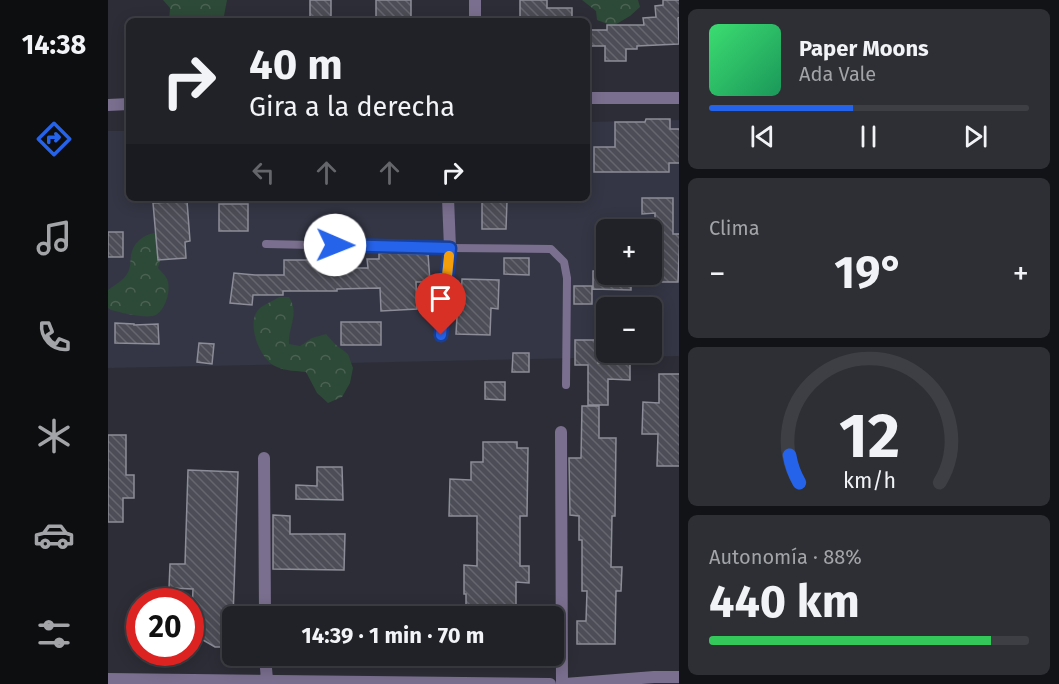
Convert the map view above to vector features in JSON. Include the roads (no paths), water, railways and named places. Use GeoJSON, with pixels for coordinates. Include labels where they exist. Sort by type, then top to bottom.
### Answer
{"type":"FeatureCollection","features":[{"type":"Feature","properties":{"kind":"street"},"geometry":{"type":"LineString","coordinates":[[475,0],[475,18]]}},
{"type":"Feature","properties":{"kind":"street"},"geometry":{"type":"LineString","coordinates":[[590,98],[679,98]]}},
{"type":"Feature","properties":{"kind":"street"},"geometry":{"type":"LineString","coordinates":[[108,105],[126,104]]}},
{"type":"Feature","properties":{"kind":"street"},"geometry":{"type":"LineString","coordinates":[[441,335],[450,248],[448,201]]}},
{"type":"Feature","properties":{"kind":"street"},"geometry":{"type":"LineString","coordinates":[[561,432],[563,684],[676,679]]}},
{"type":"Feature","properties":{"kind":"street"},"geometry":{"type":"LineString","coordinates":[[264,459],[265,606]]}},
{"type":"Feature","properties":{"kind":"street"},"geometry":{"type":"LineString","coordinates":[[266,666],[267,680]]}},
{"type":"Feature","properties":{"kind":"street"},"geometry":{"type":"LineString","coordinates":[[108,679],[550,684]]}},
{"type":"Feature","properties":{"kind":"lane"},"geometry":{"type":"LineString","coordinates":[[266,244],[551,249],[564,261],[567,278],[566,385]]}}]}
